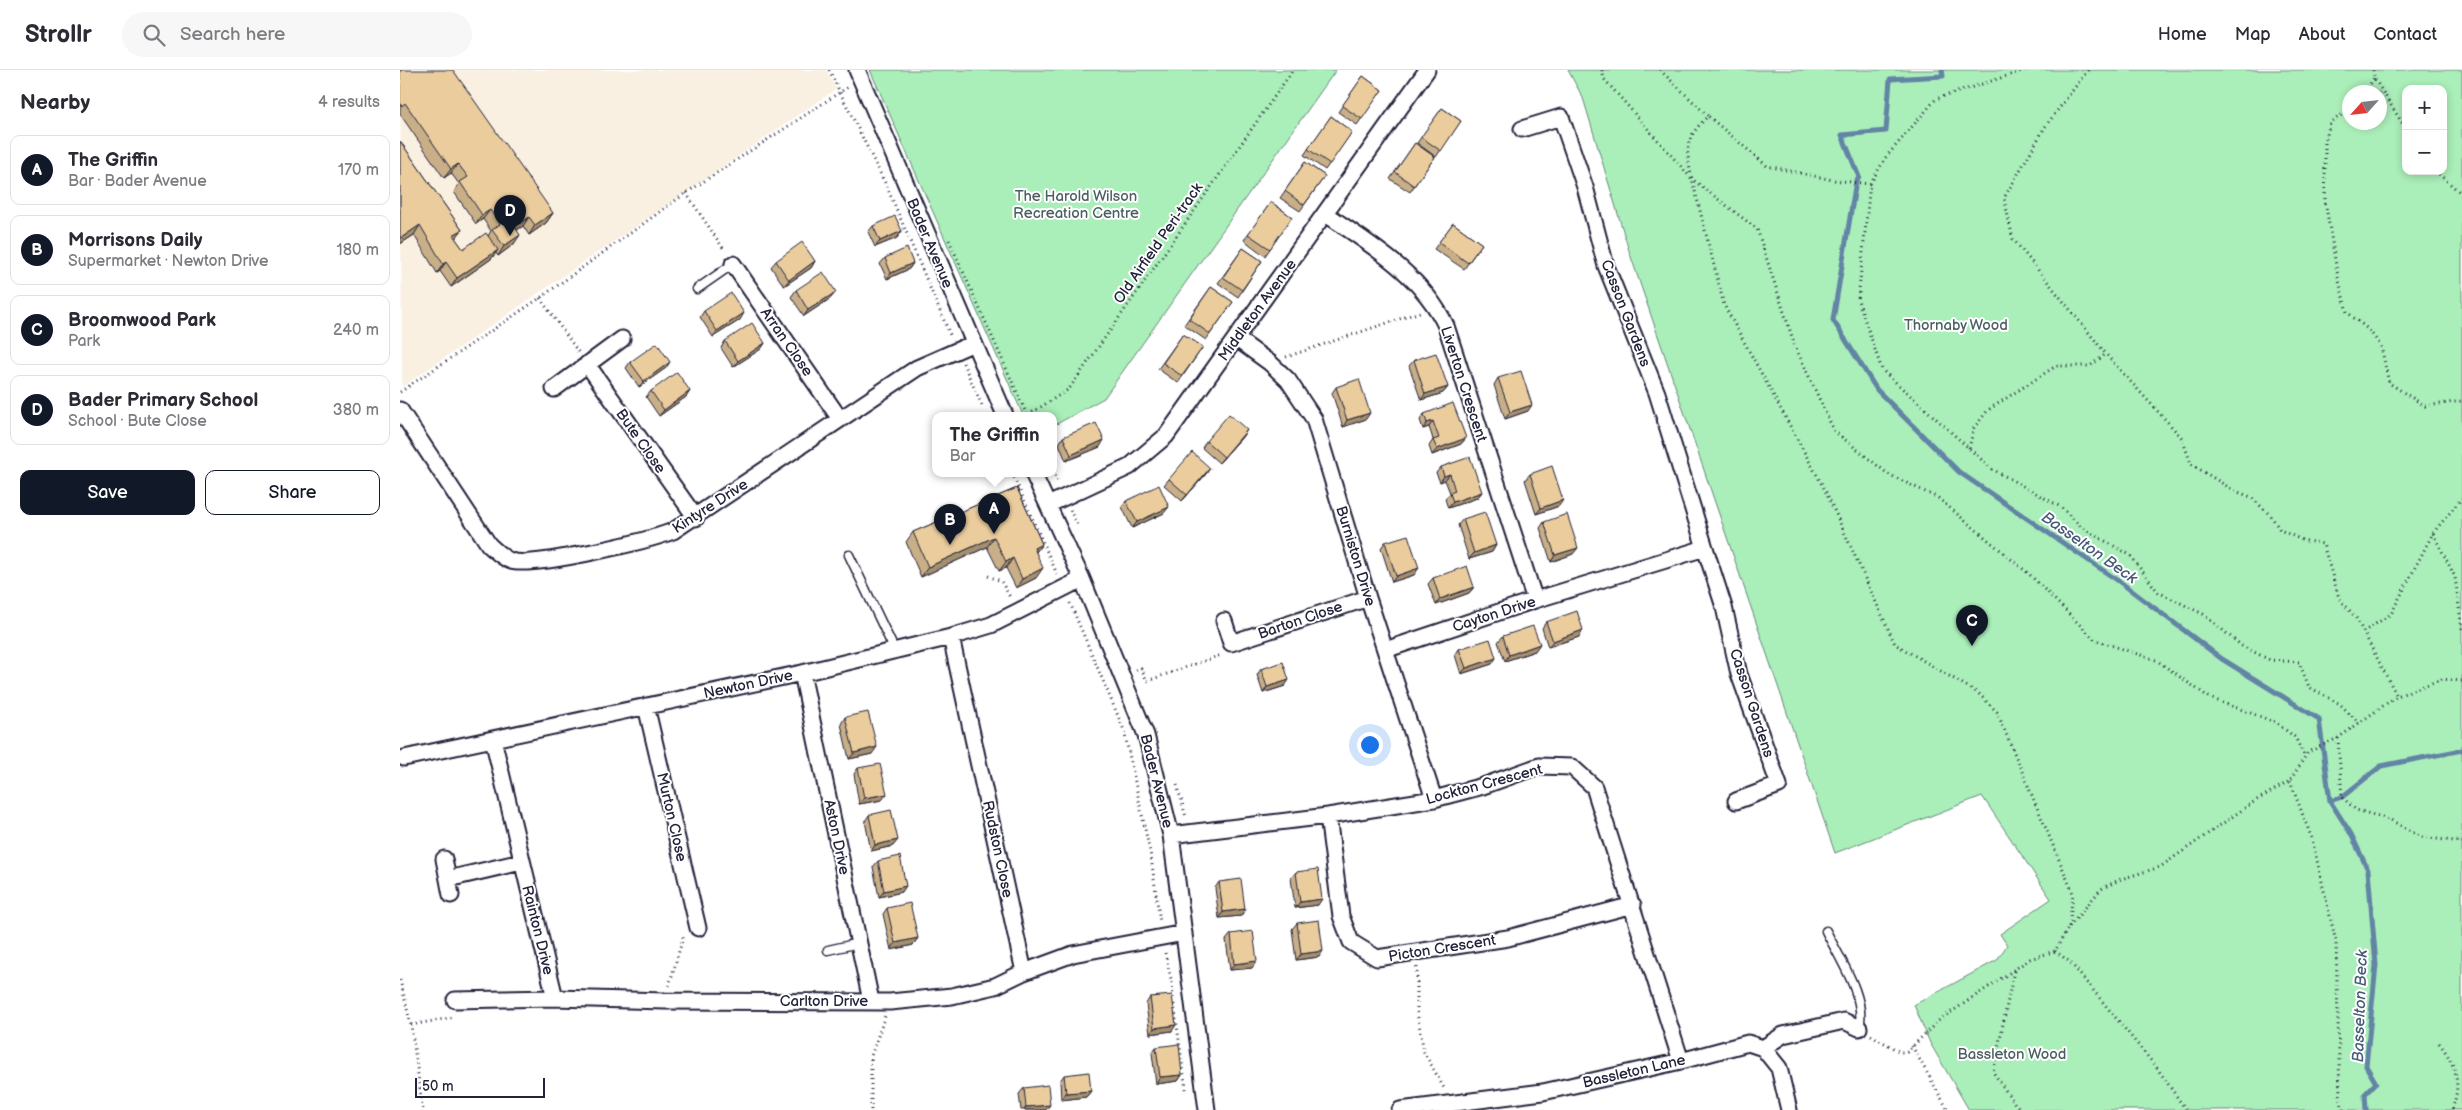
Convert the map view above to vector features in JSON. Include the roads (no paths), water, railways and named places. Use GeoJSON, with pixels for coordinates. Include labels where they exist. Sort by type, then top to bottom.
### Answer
{"type":"FeatureCollection","features":[{"type":"Feature","properties":{"kind":"street","name":"Middleton Avenue"},"geometry":{"type":"LineString","coordinates":[[1048,505],[1129,467],[1166,436],[1427,70]]}},
{"type":"Feature","properties":{"kind":"street","name":"Bader Avenue"},"geometry":{"type":"LineString","coordinates":[[859,75],[1005,412]]}},
{"type":"Feature","properties":{"kind":"street","name":"Casson Gardens"},"geometry":{"type":"LineString","coordinates":[[1522,129],[1561,117],[1585,187],[1606,266],[1657,393],[1724,607],[1740,674],[1779,786],[1736,800]]}},
{"type":"Feature","properties":{"kind":"street","name":"Liverton Crescent"},"geometry":{"type":"LineString","coordinates":[[1326,214],[1392,260],[1437,306],[1450,336],[1535,600]]}},
{"type":"Feature","properties":{"kind":"street","name":"Arran Close"},"geometry":{"type":"LineString","coordinates":[[733,264],[840,419]]}},
{"type":"Feature","properties":{"kind":"street"},"geometry":{"type":"LineString","coordinates":[[554,389],[622,339]]}},
{"type":"Feature","properties":{"kind":"street","name":"Burniston Drive"},"geometry":{"type":"LineString","coordinates":[[1237,339],[1270,363],[1288,380],[1314,419],[1368,598],[1434,799]]}},
{"type":"Feature","properties":{"kind":"street","name":"Kintyre Drive"},"geometry":{"type":"LineString","coordinates":[[400,410],[489,545],[500,556],[510,561],[535,562],[652,539],[673,531],[696,518],[917,368],[974,343]]}},
{"type":"Feature","properties":{"kind":"street","name":"Bute Close"},"geometry":{"type":"LineString","coordinates":[[587,364],[696,518]]}},
{"type":"Feature","properties":{"kind":"street","name":"Bader Avenue"},"geometry":{"type":"LineString","coordinates":[[1035,477],[1082,579],[1146,735],[1171,835],[1207,1110]]}},
{"type":"Feature","properties":{"kind":"street","name":"Cayton Drive"},"geometry":{"type":"LineString","coordinates":[[1385,650],[1535,600],[1705,548]]}},
{"type":"Feature","properties":{"kind":"street","name":"Newton Drive"},"geometry":{"type":"LineString","coordinates":[[404,758],[802,673],[951,637],[991,624],[1082,579]]}},
{"type":"Feature","properties":{"kind":"street","name":"Barton Close"},"geometry":{"type":"LineString","coordinates":[[1224,621],[1232,643],[1368,598]]}},
{"type":"Feature","properties":{"kind":"street","name":"Rudston Close"},"geometry":{"type":"LineString","coordinates":[[951,637],[972,726],[1024,972]]}},
{"type":"Feature","properties":{"kind":"street","name":"Aston Drive"},"geometry":{"type":"LineString","coordinates":[[802,673],[871,1001]]}},
{"type":"Feature","properties":{"kind":"street","name":"Murton Close"},"geometry":{"type":"LineString","coordinates":[[646,706],[698,928]]}},
{"type":"Feature","properties":{"kind":"street","name":"Rainton Drive"},"geometry":{"type":"LineString","coordinates":[[493,739],[555,998]]}},
{"type":"Feature","properties":{"kind":"street","name":"Lockton Crescent"},"geometry":{"type":"LineString","coordinates":[[1171,835],[1328,816],[1434,799],[1483,786],[1539,766],[1572,767],[1594,787],[1681,1061]]}},
{"type":"Feature","properties":{"kind":"street","name":"Picton Crescent"},"geometry":{"type":"LineString","coordinates":[[1328,816],[1341,916],[1351,942],[1378,958],[1508,938],[1633,905]]}},
{"type":"Feature","properties":{"kind":"street"},"geometry":{"type":"LineString","coordinates":[[444,860],[451,895]]}},
{"type":"Feature","properties":{"kind":"street"},"geometry":{"type":"LineString","coordinates":[[448,879],[521,862]]}},
{"type":"Feature","properties":{"kind":"street","name":"Carlton Drive"},"geometry":{"type":"LineString","coordinates":[[455,1000],[555,998],[665,1001],[890,1002],[952,996],[996,986],[1024,972],[1073,954],[1184,933]]}},
{"type":"Feature","properties":{"kind":"street"},"geometry":{"type":"LineString","coordinates":[[1789,1110],[1779,1068],[1763,1048],[1783,1035],[1844,1021],[1859,1028]]}},
{"type":"Feature","properties":{"kind":"street","name":"Bassleton Lane"},"geometry":{"type":"LineString","coordinates":[[1400,1110],[1543,1092],[1681,1061],[1748,1043],[1763,1048]]}},
{"type":"Feature","properties":{"kind":"lane"},"geometry":{"type":"LineString","coordinates":[[697,289],[733,264]]}},
{"type":"Feature","properties":{"kind":"lane"},"geometry":{"type":"LineString","coordinates":[[849,555],[895,651]]}},
{"type":"Feature","properties":{"kind":"lane"},"geometry":{"type":"LineString","coordinates":[[1826,931],[1859,1000],[1862,1016],[1859,1028]]}},
{"type":"Feature","properties":{"kind":"lane"},"geometry":{"type":"LineString","coordinates":[[828,950],[859,943]]}},
{"type":"Feature","properties":{"kind":"waterway","name":"Basselton Beck"},"geometry":{"type":"LineString","coordinates":[[1942,70],[1943,76],[1890,79],[1886,131],[1842,135],[1859,177],[1856,181],[1833,320],[1877,390],[1959,472],[2120,582],[2222,659],[2319,719],[2330,801],[2351,834],[2368,870],[2376,965],[2366,1066],[2376,1083],[2365,1094],[2366,1110]]}},
{"type":"Feature","properties":{"kind":"waterway"},"geometry":{"type":"LineString","coordinates":[[2330,801],[2342,797],[2381,766],[2462,750]]}},
{"type":"Feature","properties":{"kind":"place","name":"Bader Primary School"},"geometry":{"type":"Point","coordinates":[510,236]}},
{"type":"Feature","properties":{"kind":"place","name":"The Griffin"},"geometry":{"type":"Point","coordinates":[994,534]}},
{"type":"Feature","properties":{"kind":"place","name":"Morrisons Daily"},"geometry":{"type":"Point","coordinates":[950,545]}},
{"type":"Feature","properties":{"kind":"place","name":"Broomwood Park"},"geometry":{"type":"Point","coordinates":[1972,646]}},
{"type":"Feature","properties":{"kind":"park label","name":"The Harold Wilson Recreation Centre"},"geometry":{"type":"Point","coordinates":[1076,204]}},
{"type":"Feature","properties":{"kind":"park label","name":"Thornaby Wood"},"geometry":{"type":"Point","coordinates":[1956,325]}},
{"type":"Feature","properties":{"kind":"park label","name":"Bassleton Wood"},"geometry":{"type":"Point","coordinates":[2012,1054]}}]}
